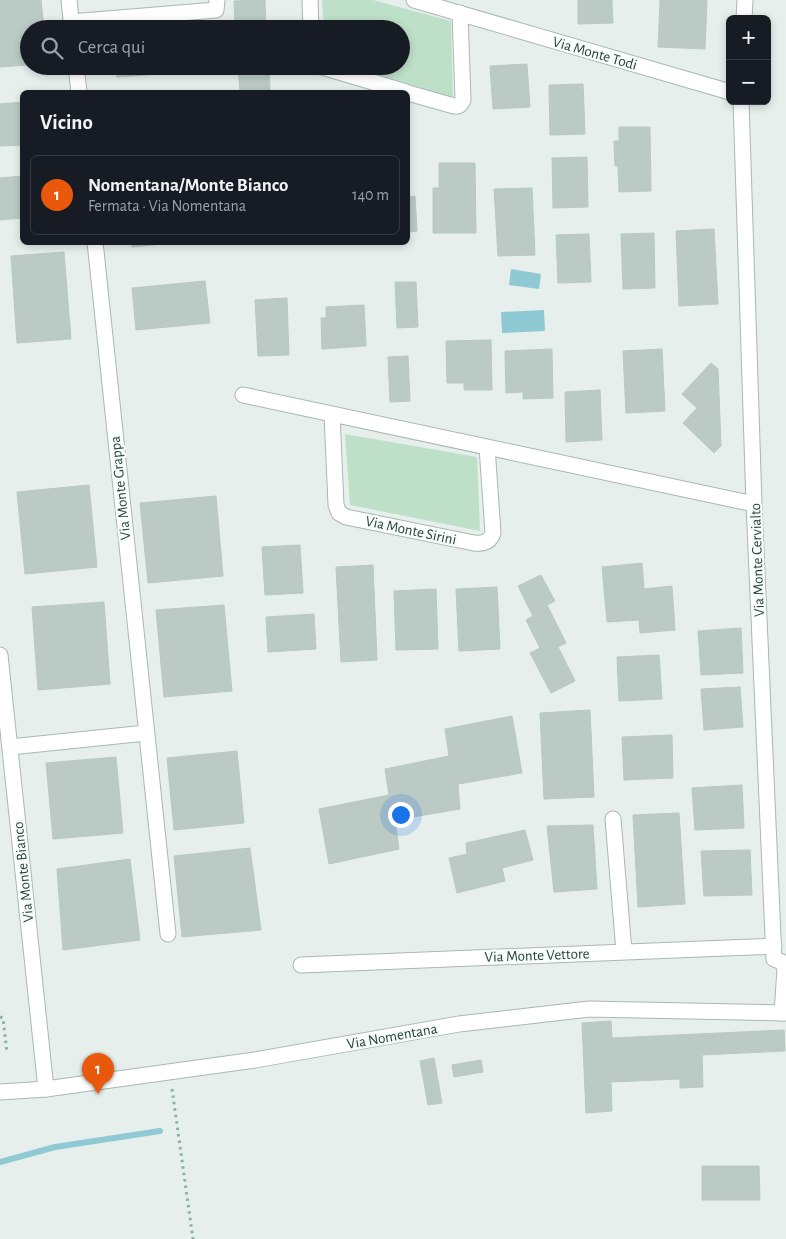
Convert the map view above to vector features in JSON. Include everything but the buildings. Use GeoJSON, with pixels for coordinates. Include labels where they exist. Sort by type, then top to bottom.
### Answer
{"type":"FeatureCollection","features":[{"type":"Feature","properties":{"kind":"street"},"geometry":{"type":"LineString","coordinates":[[69,0],[71,20]]}},
{"type":"Feature","properties":{"kind":"street"},"geometry":{"type":"LineString","coordinates":[[120,20],[216,10],[217,0]]}},
{"type":"Feature","properties":{"kind":"street"},"geometry":{"type":"LineString","coordinates":[[310,0],[311,20]]}},
{"type":"Feature","properties":{"kind":"street","name":"Via Monte Todi"},"geometry":{"type":"LineString","coordinates":[[414,0],[726,91]]}},
{"type":"Feature","properties":{"kind":"street"},"geometry":{"type":"LineString","coordinates":[[744,15],[745,0]]}},
{"type":"Feature","properties":{"kind":"street"},"geometry":{"type":"LineString","coordinates":[[410,94],[454,106],[462,104],[460,13]]}},
{"type":"Feature","properties":{"kind":"street"},"geometry":{"type":"LineString","coordinates":[[77,75],[79,90]]}},
{"type":"Feature","properties":{"kind":"street"},"geometry":{"type":"LineString","coordinates":[[348,75],[397,90]]}},
{"type":"Feature","properties":{"kind":"street","name":"Via Monte Cervialto"},"geometry":{"type":"LineString","coordinates":[[741,105],[754,504],[774,959],[782,962],[785,969],[784,1013]]}},
{"type":"Feature","properties":{"kind":"street","name":"Via Monte Grappa"},"geometry":{"type":"LineString","coordinates":[[94,245],[168,934]]}},
{"type":"Feature","properties":{"kind":"street"},"geometry":{"type":"LineString","coordinates":[[243,395],[754,504]]}},
{"type":"Feature","properties":{"kind":"street","name":"Via Monte Sirini"},"geometry":{"type":"LineString","coordinates":[[332,414],[336,505],[339,513],[346,517],[474,543],[484,543],[489,540],[493,533],[486,447]]}},
{"type":"Feature","properties":{"kind":"street","name":"Via Monte Bianco"},"geometry":{"type":"LineString","coordinates":[[0,655],[46,1089]]}},
{"type":"Feature","properties":{"kind":"street"},"geometry":{"type":"LineString","coordinates":[[10,747],[146,733]]}},
{"type":"Feature","properties":{"kind":"street"},"geometry":{"type":"LineString","coordinates":[[613,818],[624,952]]}},
{"type":"Feature","properties":{"kind":"street","name":"Via Monte Vettore"},"geometry":{"type":"LineString","coordinates":[[301,965],[774,946]]}},
{"type":"Feature","properties":{"kind":"street","name":"Via Nomentana"},"geometry":{"type":"LineString","coordinates":[[0,1092],[46,1089],[255,1060],[460,1024],[589,1009],[784,1013]]}},
{"type":"Feature","properties":{"kind":"path"},"geometry":{"type":"LineString","coordinates":[[0,1017],[3,1018],[7,1053]]}},
{"type":"Feature","properties":{"kind":"path"},"geometry":{"type":"LineString","coordinates":[[169,1072],[193,1239]]}},
{"type":"Feature","properties":{"kind":"green space"},"geometry":{"type":"Polygon","coordinates":[[[322,0],[373,0],[451,21],[453,98],[380,75],[410,75],[410,20],[323,20],[322,0]]]}},
{"type":"Feature","properties":{"kind":"green space"},"geometry":{"type":"Polygon","coordinates":[[[345,434],[477,457],[480,531],[350,505],[345,434]]]}},
{"type":"Feature","properties":{"kind":"water"},"geometry":{"type":"Polygon","coordinates":[[[511,269],[541,274],[539,289],[509,285],[511,269]]]}},
{"type":"Feature","properties":{"kind":"water"},"geometry":{"type":"Polygon","coordinates":[[[544,310],[545,331],[502,333],[501,312],[544,310]]]}},
{"type":"Feature","properties":{"kind":"waterway"},"geometry":{"type":"LineString","coordinates":[[0,1162],[55,1147],[160,1131]]}},
{"type":"Feature","properties":{"kind":"place","name":"Nomentana/Monte Bianco"},"geometry":{"type":"Point","coordinates":[98,1094]}}]}
